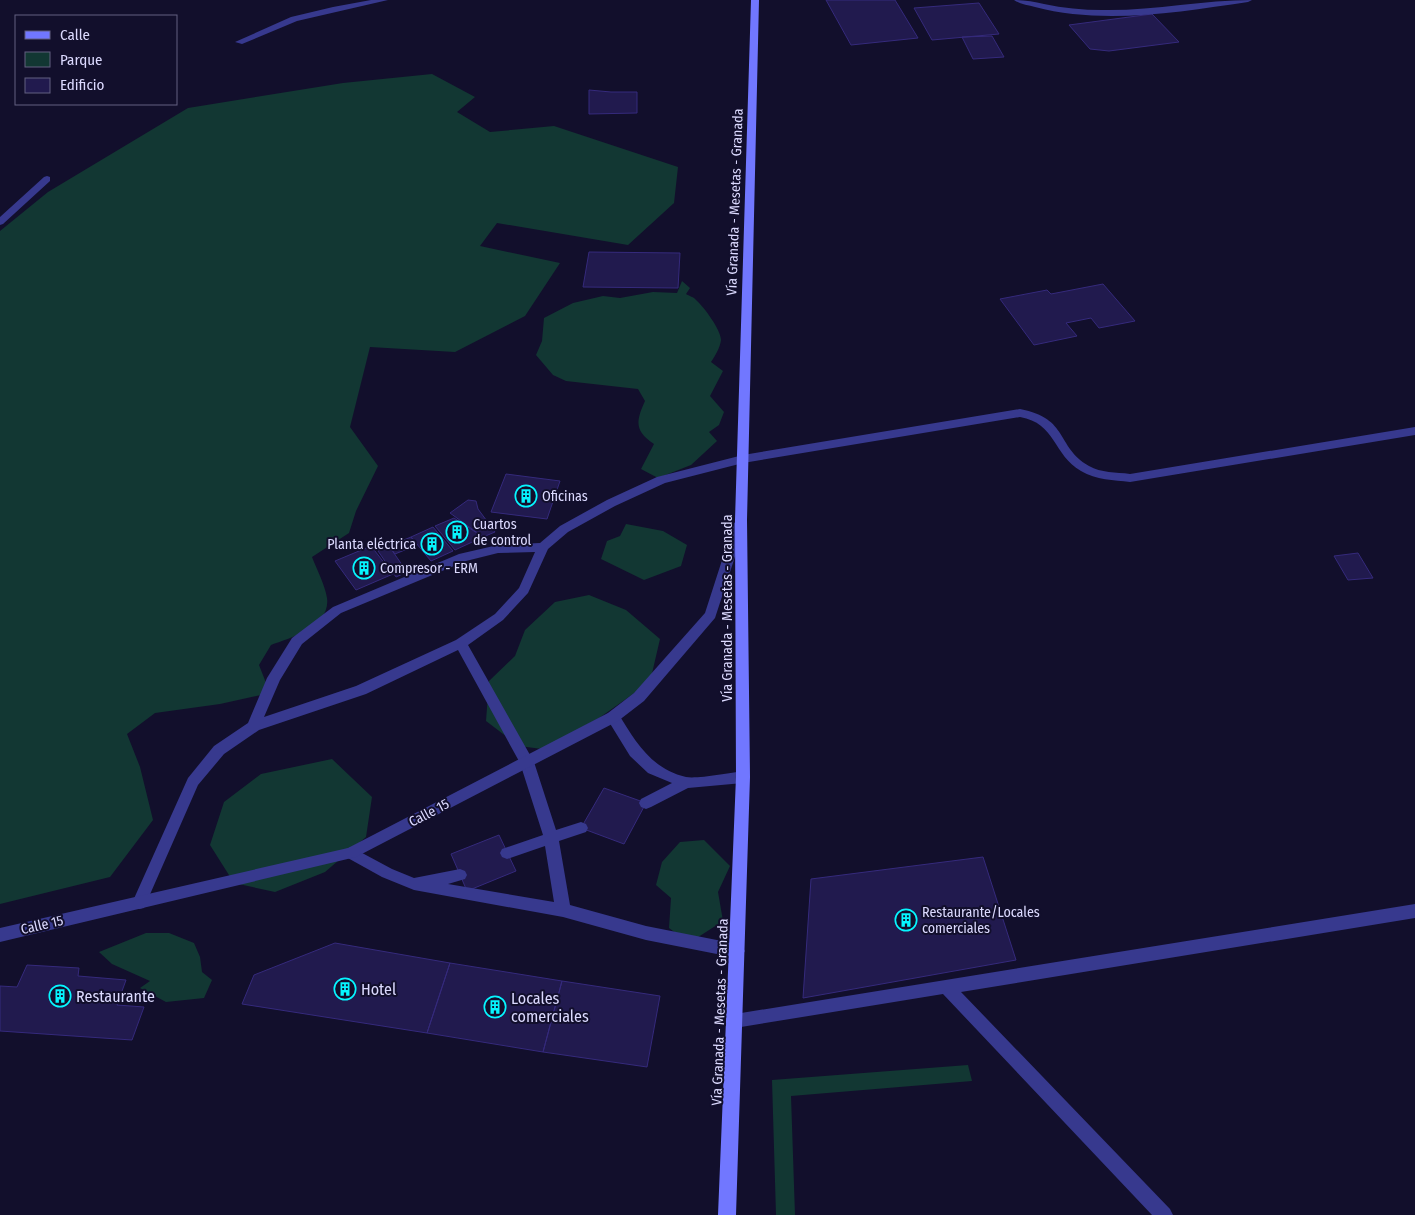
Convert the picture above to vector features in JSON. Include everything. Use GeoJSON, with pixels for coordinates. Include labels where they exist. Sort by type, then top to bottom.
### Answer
{"type":"FeatureCollection","features":[{"type":"Feature","properties":{"kind":"main road","name":"Vía Granada - Mesetas - Granada"},"geometry":{"type":"LineString","coordinates":[[727,1215],[743,778],[741,520],[755,0]]}},
{"type":"Feature","properties":{"kind":"street"},"geometry":{"type":"LineString","coordinates":[[239,42],[294,19],[333,9],[384,0]]}},
{"type":"Feature","properties":{"kind":"street"},"geometry":{"type":"LineString","coordinates":[[1018,0],[1065,10],[1110,11],[1208,6],[1248,0]]}},
{"type":"Feature","properties":{"kind":"street"},"geometry":{"type":"LineString","coordinates":[[0,222],[47,179]]}},
{"type":"Feature","properties":{"kind":"street"},"geometry":{"type":"LineString","coordinates":[[139,903],[193,782],[219,750],[254,726],[361,690],[462,643],[499,617],[524,590],[543,548],[564,529],[611,503],[661,480],[743,459],[1020,413],[1033,414],[1045,419],[1074,460],[1085,468],[1103,475],[1130,478],[1415,431]]}},
{"type":"Feature","properties":{"kind":"street","name":"Calle 15"},"geometry":{"type":"LineString","coordinates":[[0,935],[351,853],[613,717],[639,697],[711,615],[741,520]]}},
{"type":"Feature","properties":{"kind":"street"},"geometry":{"type":"LineString","coordinates":[[254,726],[274,678],[297,641],[337,610],[463,557],[498,549],[543,548]]}},
{"type":"Feature","properties":{"kind":"street"},"geometry":{"type":"LineString","coordinates":[[462,643],[527,762],[551,838],[563,910]]}},
{"type":"Feature","properties":{"kind":"street"},"geometry":{"type":"LineString","coordinates":[[613,717],[635,752],[653,769],[686,783]]}},
{"type":"Feature","properties":{"kind":"street"},"geometry":{"type":"LineString","coordinates":[[646,803],[686,783],[743,778]]}},
{"type":"Feature","properties":{"kind":"street"},"geometry":{"type":"LineString","coordinates":[[507,853],[581,828]]}},
{"type":"Feature","properties":{"kind":"street"},"geometry":{"type":"LineString","coordinates":[[351,853],[387,873],[414,884],[563,910],[646,933],[737,951]]}},
{"type":"Feature","properties":{"kind":"street"},"geometry":{"type":"LineString","coordinates":[[414,884],[460,875]]}},
{"type":"Feature","properties":{"kind":"street"},"geometry":{"type":"LineString","coordinates":[[735,1020],[1415,911]]}},
{"type":"Feature","properties":{"kind":"street"},"geometry":{"type":"LineString","coordinates":[[945,986],[1164,1215]]}},
{"type":"Feature","properties":{"kind":"green space"},"geometry":{"type":"Polygon","coordinates":[[[432,74],[475,97],[457,112],[490,132],[554,126],[678,167],[674,203],[628,245],[497,223],[480,246],[560,263],[525,316],[455,352],[370,347],[350,427],[378,466],[356,511],[349,533],[312,557],[327,598],[327,608],[323,616],[308,629],[289,639],[271,645],[259,665],[270,693],[220,704],[155,713],[127,734],[140,767],[153,820],[110,877],[0,904],[0,231],[48,192],[188,108],[343,83],[432,74]]]}},
{"type":"Feature","properties":{"kind":"green space"},"geometry":{"type":"Polygon","coordinates":[[[682,281],[690,288],[686,294],[694,298],[703,308],[720,336],[720,346],[711,362],[723,371],[710,396],[724,412],[719,425],[709,432],[717,441],[691,465],[658,478],[641,469],[654,444],[640,430],[640,414],[645,401],[638,389],[566,381],[553,375],[536,355],[542,341],[544,318],[573,303],[603,296],[620,298],[653,292],[677,293],[682,281]]]}},
{"type":"Feature","properties":{"kind":"green space"},"geometry":{"type":"Polygon","coordinates":[[[626,524],[663,531],[687,545],[681,566],[644,580],[601,559],[607,541],[620,536],[626,524]]]}},
{"type":"Feature","properties":{"kind":"green space"},"geometry":{"type":"Polygon","coordinates":[[[589,595],[626,610],[660,639],[650,682],[599,718],[542,749],[519,746],[486,721],[489,681],[515,656],[525,630],[555,602],[589,595]]]}},
{"type":"Feature","properties":{"kind":"green space"},"geometry":{"type":"Polygon","coordinates":[[[332,759],[372,797],[366,837],[325,872],[275,892],[234,883],[210,845],[224,802],[261,774],[332,759]]]}},
{"type":"Feature","properties":{"kind":"green space"},"geometry":{"type":"Polygon","coordinates":[[[704,840],[730,866],[718,892],[723,921],[689,943],[669,928],[671,898],[656,885],[662,862],[680,842],[704,840]]]}},
{"type":"Feature","properties":{"kind":"green space"},"geometry":{"type":"Polygon","coordinates":[[[146,933],[169,933],[194,943],[200,957],[202,972],[212,980],[204,998],[166,1002],[140,988],[150,981],[112,964],[99,952],[146,933]]]}},
{"type":"Feature","properties":{"kind":"green space"},"geometry":{"type":"Polygon","coordinates":[[[968,1065],[972,1081],[791,1096],[795,1215],[776,1215],[772,1080],[968,1065]]]}},
{"type":"Feature","properties":{"kind":"building"},"geometry":{"type":"Polygon","coordinates":[[[826,0],[895,0],[918,38],[851,45],[826,0]]]}},
{"type":"Feature","properties":{"kind":"building"},"geometry":{"type":"Polygon","coordinates":[[[979,3],[999,34],[932,40],[914,8],[979,3]]]}},
{"type":"Feature","properties":{"kind":"building"},"geometry":{"type":"Polygon","coordinates":[[[1152,14],[1179,42],[1109,51],[1090,49],[1069,25],[1152,14]]]}},
{"type":"Feature","properties":{"kind":"building"},"geometry":{"type":"Polygon","coordinates":[[[992,36],[1004,57],[973,59],[962,37],[992,36]]]}},
{"type":"Feature","properties":{"kind":"building"},"geometry":{"type":"Polygon","coordinates":[[[589,90],[637,92],[637,113],[589,114],[589,90]]]}},
{"type":"Feature","properties":{"kind":"building"},"geometry":{"type":"Polygon","coordinates":[[[589,252],[680,253],[678,288],[583,287],[589,252]]]}},
{"type":"Feature","properties":{"kind":"building"},"geometry":{"type":"Polygon","coordinates":[[[1103,284],[1135,321],[1099,328],[1091,318],[1066,323],[1077,336],[1034,345],[1000,299],[1047,290],[1051,294],[1103,284]]]}},
{"type":"Feature","properties":{"kind":"building","name":"Oficinas"},"geometry":{"type":"Polygon","coordinates":[[[506,474],[560,481],[547,519],[491,512],[506,474]]]}},
{"type":"Feature","properties":{"kind":"building"},"geometry":{"type":"Polygon","coordinates":[[[468,500],[476,501],[478,509],[495,532],[483,537],[450,513],[468,500]]]}},
{"type":"Feature","properties":{"kind":"building","name":"Cuartos de control"},"geometry":{"type":"Polygon","coordinates":[[[454,518],[483,537],[455,550],[435,526],[454,518]]]}},
{"type":"Feature","properties":{"kind":"building","name":"Planta eléctrica"},"geometry":{"type":"Polygon","coordinates":[[[433,527],[453,551],[431,561],[411,537],[433,527]]]}},
{"type":"Feature","properties":{"kind":"building"},"geometry":{"type":"Polygon","coordinates":[[[411,537],[417,545],[395,554],[389,546],[411,537]]]}},
{"type":"Feature","properties":{"kind":"building","name":"Compresor - ERM"},"geometry":{"type":"Polygon","coordinates":[[[371,546],[393,574],[356,590],[335,561],[371,546]]]}},
{"type":"Feature","properties":{"kind":"building"},"geometry":{"type":"Polygon","coordinates":[[[389,546],[407,572],[396,577],[378,551],[389,546]]]}},
{"type":"Feature","properties":{"kind":"building"},"geometry":{"type":"Polygon","coordinates":[[[1358,553],[1373,578],[1348,580],[1334,556],[1358,553]]]}},
{"type":"Feature","properties":{"kind":"building"},"geometry":{"type":"Polygon","coordinates":[[[604,788],[646,803],[624,844],[581,828],[604,788]]]}},
{"type":"Feature","properties":{"kind":"building"},"geometry":{"type":"Polygon","coordinates":[[[499,835],[516,871],[467,891],[451,854],[499,835]]]}},
{"type":"Feature","properties":{"kind":"building","name":"Restaurante/Locales comerciales"},"geometry":{"type":"Polygon","coordinates":[[[983,857],[1016,960],[803,998],[811,879],[983,857]]]}},
{"type":"Feature","properties":{"kind":"building","name":"Hotel"},"geometry":{"type":"Polygon","coordinates":[[[335,943],[450,963],[427,1033],[242,1004],[254,975],[335,943]]]}},
{"type":"Feature","properties":{"kind":"building","name":"Locales comerciales"},"geometry":{"type":"Polygon","coordinates":[[[450,963],[562,981],[543,1052],[427,1033],[450,963]]]}},
{"type":"Feature","properties":{"kind":"building","name":"Restaurante"},"geometry":{"type":"Polygon","coordinates":[[[27,965],[79,968],[78,976],[126,980],[117,1005],[144,1007],[132,1040],[0,1031],[0,986],[17,987],[27,965]]]}},
{"type":"Feature","properties":{"kind":"building"},"geometry":{"type":"Polygon","coordinates":[[[562,981],[660,996],[647,1067],[543,1052],[562,981]]]}},
{"type":"Feature","properties":{"kind":"place","name":"Oficinas"},"geometry":{"type":"Point","coordinates":[526,496]}},
{"type":"Feature","properties":{"kind":"place","name":"Cuartos de control"},"geometry":{"type":"Point","coordinates":[457,532]}},
{"type":"Feature","properties":{"kind":"place","name":"Planta eléctrica"},"geometry":{"type":"Point","coordinates":[432,544]}},
{"type":"Feature","properties":{"kind":"place","name":"Compresor - ERM"},"geometry":{"type":"Point","coordinates":[364,568]}},
{"type":"Feature","properties":{"kind":"place","name":"Restaurante/Locales comerciales"},"geometry":{"type":"Point","coordinates":[906,920]}},
{"type":"Feature","properties":{"kind":"place","name":"Hotel"},"geometry":{"type":"Point","coordinates":[345,989]}},
{"type":"Feature","properties":{"kind":"place","name":"Restaurante"},"geometry":{"type":"Point","coordinates":[60,996]}},
{"type":"Feature","properties":{"kind":"place","name":"Locales comerciales"},"geometry":{"type":"Point","coordinates":[495,1007]}}]}
